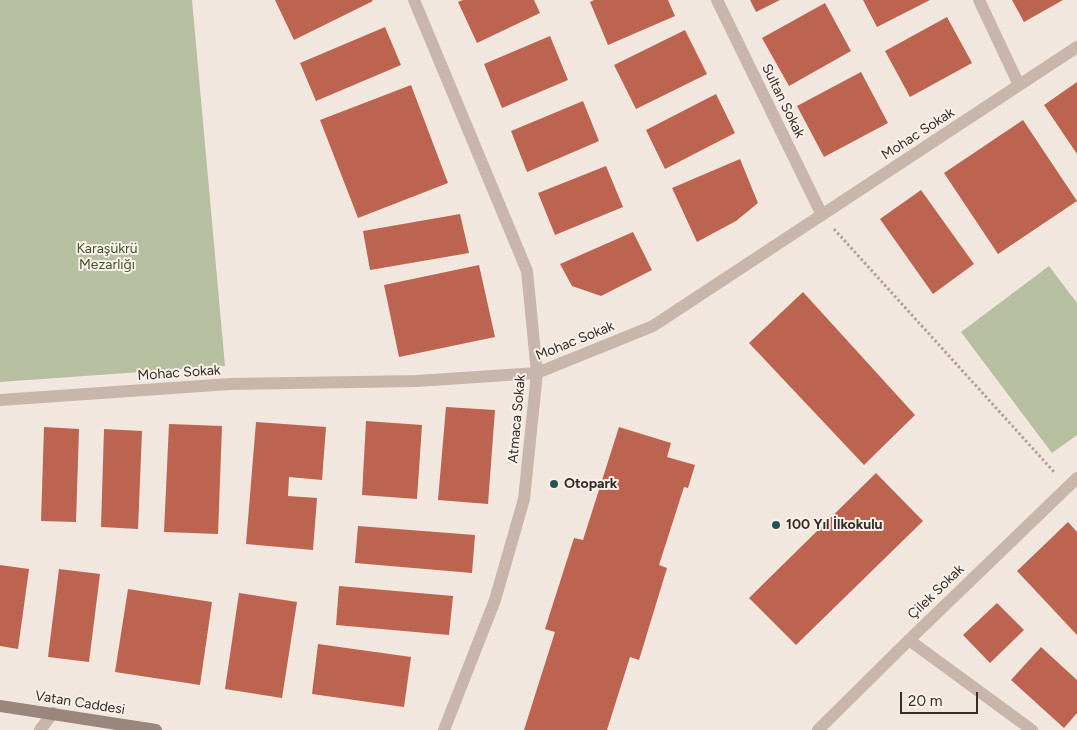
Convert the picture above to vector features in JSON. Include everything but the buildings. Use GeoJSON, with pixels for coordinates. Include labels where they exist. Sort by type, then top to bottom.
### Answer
{"type":"FeatureCollection","features":[{"type":"Feature","properties":{"kind":"main road","name":"Vatan Caddesi"},"geometry":{"type":"LineString","coordinates":[[0,706],[156,730]]}},
{"type":"Feature","properties":{"kind":"street","name":"Atmaca Sokak"},"geometry":{"type":"LineString","coordinates":[[414,0],[527,270],[537,373],[524,499],[495,600],[444,730]]}},
{"type":"Feature","properties":{"kind":"street","name":"Sultan Sokak"},"geometry":{"type":"LineString","coordinates":[[717,0],[822,215]]}},
{"type":"Feature","properties":{"kind":"street"},"geometry":{"type":"LineString","coordinates":[[979,0],[1019,85]]}},
{"type":"Feature","properties":{"kind":"street","name":"Mohac Sokak"},"geometry":{"type":"LineString","coordinates":[[0,400],[230,384],[418,381],[537,373],[653,326],[1077,47]]}},
{"type":"Feature","properties":{"kind":"street","name":"Çilek Sokak"},"geometry":{"type":"LineString","coordinates":[[818,730],[908,640],[1072,483]]}},
{"type":"Feature","properties":{"kind":"street"},"geometry":{"type":"LineString","coordinates":[[908,640],[1032,730]]}},
{"type":"Feature","properties":{"kind":"street"},"geometry":{"type":"LineString","coordinates":[[40,730],[53,713]]}},
{"type":"Feature","properties":{"kind":"path"},"geometry":{"type":"LineString","coordinates":[[822,215],[1072,483]]}},
{"type":"Feature","properties":{"kind":"green space","name":"Karaşükrü Mezarlığı"},"geometry":{"type":"Polygon","coordinates":[[[0,0],[192,0],[225,366],[0,382],[0,0]]]}},
{"type":"Feature","properties":{"kind":"green space"},"geometry":{"type":"Polygon","coordinates":[[[1049,266],[1077,303],[1077,435],[1052,453],[961,332],[1049,266]]]}},
{"type":"Feature","properties":{"kind":"place","name":"Otopark"},"geometry":{"type":"Point","coordinates":[554,484]}},
{"type":"Feature","properties":{"kind":"place","name":"100 Yıl İlkokulu"},"geometry":{"type":"Point","coordinates":[776,525]}}]}
